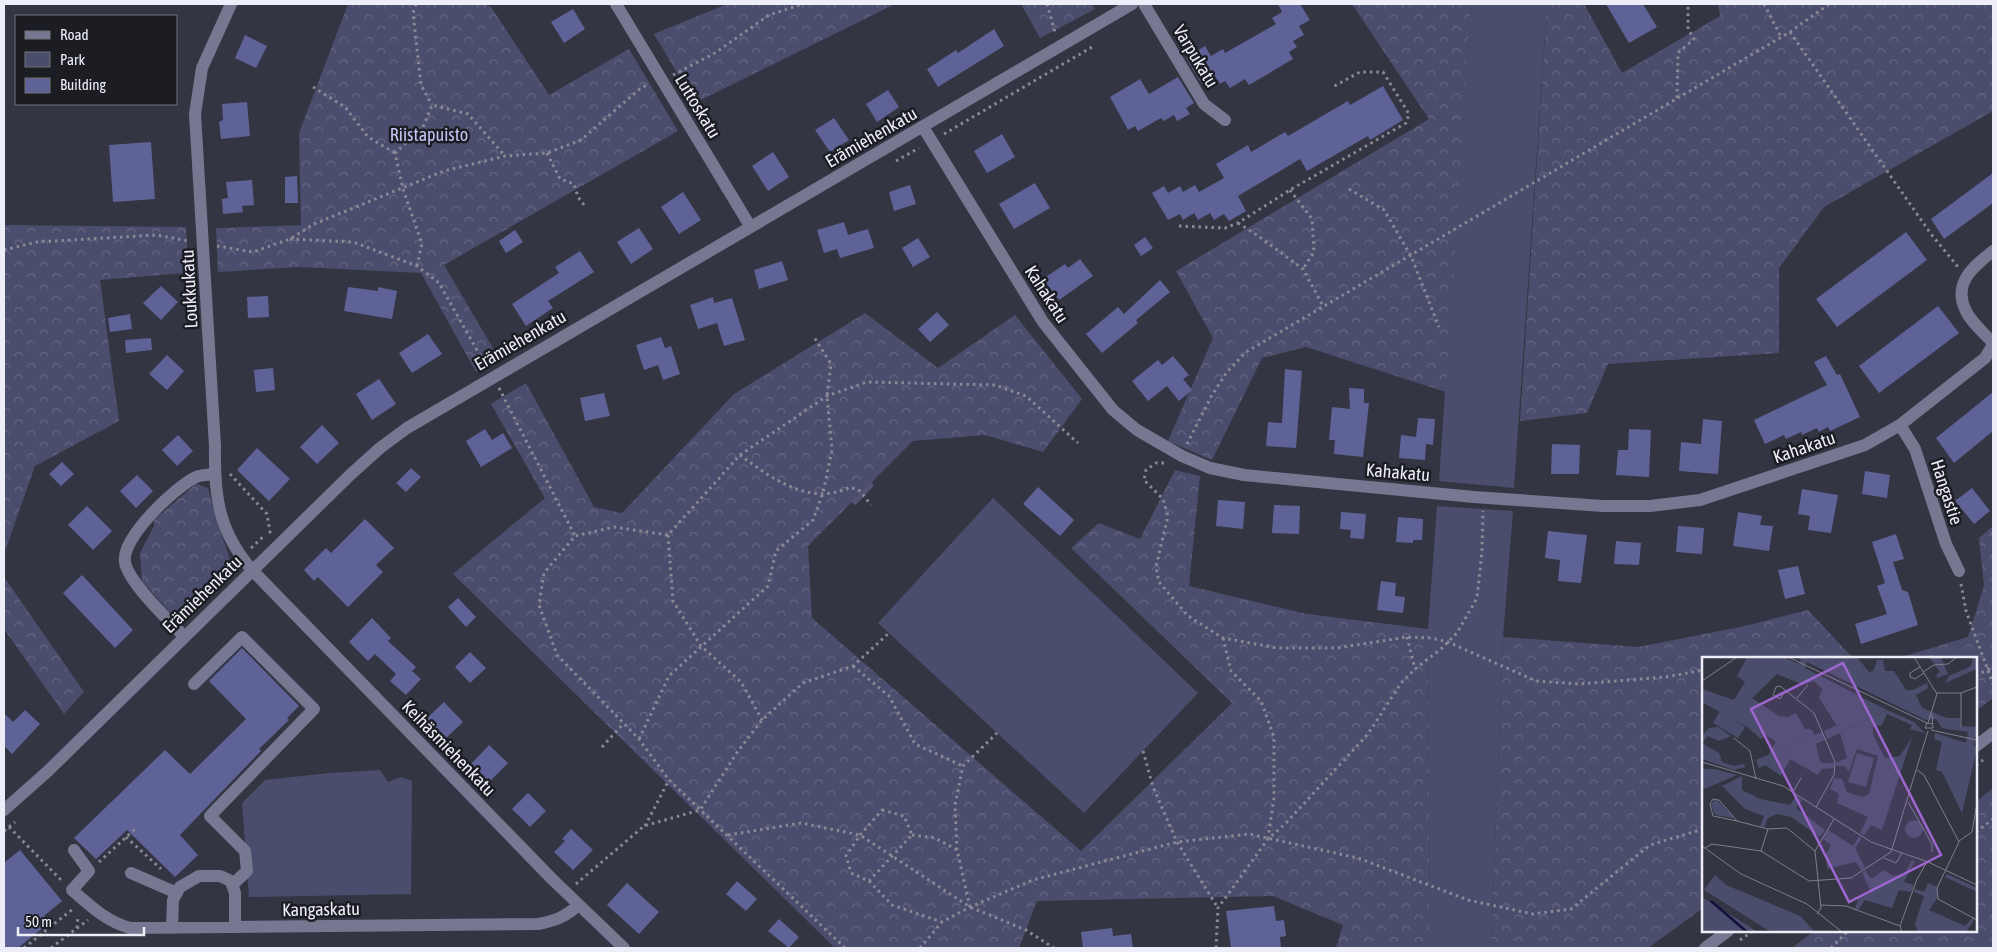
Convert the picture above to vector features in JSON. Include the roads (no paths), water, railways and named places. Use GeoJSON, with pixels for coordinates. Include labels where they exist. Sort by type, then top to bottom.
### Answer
{"type":"FeatureCollection","features":[{"type":"Feature","properties":{"kind":"street","name":"Loukkukatu"},"geometry":{"type":"LineString","coordinates":[[230,4],[202,68],[195,114],[215,446],[215,492],[230,540],[240,557],[252,570]]}},
{"type":"Feature","properties":{"kind":"street","name":"Luttoskatu"},"geometry":{"type":"LineString","coordinates":[[616,4],[750,226]]}},
{"type":"Feature","properties":{"kind":"street","name":"Erämiehenkatu"},"geometry":{"type":"LineString","coordinates":[[4,810],[48,771],[184,636],[380,448],[431,412],[1132,4]]}},
{"type":"Feature","properties":{"kind":"street","name":"Varpukatu"},"geometry":{"type":"LineString","coordinates":[[1144,4],[1204,104],[1224,120]]}},
{"type":"Feature","properties":{"kind":"street","name":"Kahakatu"},"geometry":{"type":"LineString","coordinates":[[923,127],[1048,329],[1113,410],[1138,430],[1182,456],[1210,468],[1244,475],[1483,498],[1603,506],[1650,506],[1700,500],[1865,445],[1900,425],[1985,358],[1993,344],[1967,313],[1962,293],[1966,277],[1973,267],[1993,251]]}},
{"type":"Feature","properties":{"kind":"street","name":"Hangastie"},"geometry":{"type":"LineString","coordinates":[[1900,425],[1915,449],[1946,544],[1959,571]]}},
{"type":"Feature","properties":{"kind":"street"},"geometry":{"type":"LineString","coordinates":[[184,636],[135,583],[125,563],[126,548],[136,532],[152,513],[182,486],[197,476],[214,474]]}},
{"type":"Feature","properties":{"kind":"street","name":"Keihäsmiehenkatu"},"geometry":{"type":"LineString","coordinates":[[252,570],[566,893],[624,948]]}},
{"type":"Feature","properties":{"kind":"street"},"geometry":{"type":"LineString","coordinates":[[194,684],[242,637],[314,710],[210,816],[245,851],[247,871],[232,885]]}},
{"type":"Feature","properties":{"kind":"street"},"geometry":{"type":"LineString","coordinates":[[1977,745],[1993,733]]}},
{"type":"Feature","properties":{"kind":"street","name":"Kangaskatu"},"geometry":{"type":"LineString","coordinates":[[74,850],[90,871],[72,890],[100,914],[130,928],[538,924],[557,920],[569,914],[578,905]]}},
{"type":"Feature","properties":{"kind":"street"},"geometry":{"type":"LineString","coordinates":[[131,873],[178,890]]}},
{"type":"Feature","properties":{"kind":"street"},"geometry":{"type":"LineString","coordinates":[[172,928],[173,900],[178,890],[199,876],[220,876],[230,881],[235,893],[235,928]]}},
{"type":"Feature","properties":{"kind":"street"},"geometry":{"type":"LineString","coordinates":[[1705,948],[1727,932]]}},
{"type":"Feature","properties":{"kind":"waterway"},"geometry":{"type":"LineString","coordinates":[[855,502],[871,485]]}},
{"type":"Feature","properties":{"kind":"park label","name":"Riistapuisto"},"geometry":{"type":"Point","coordinates":[429,134]}}]}
